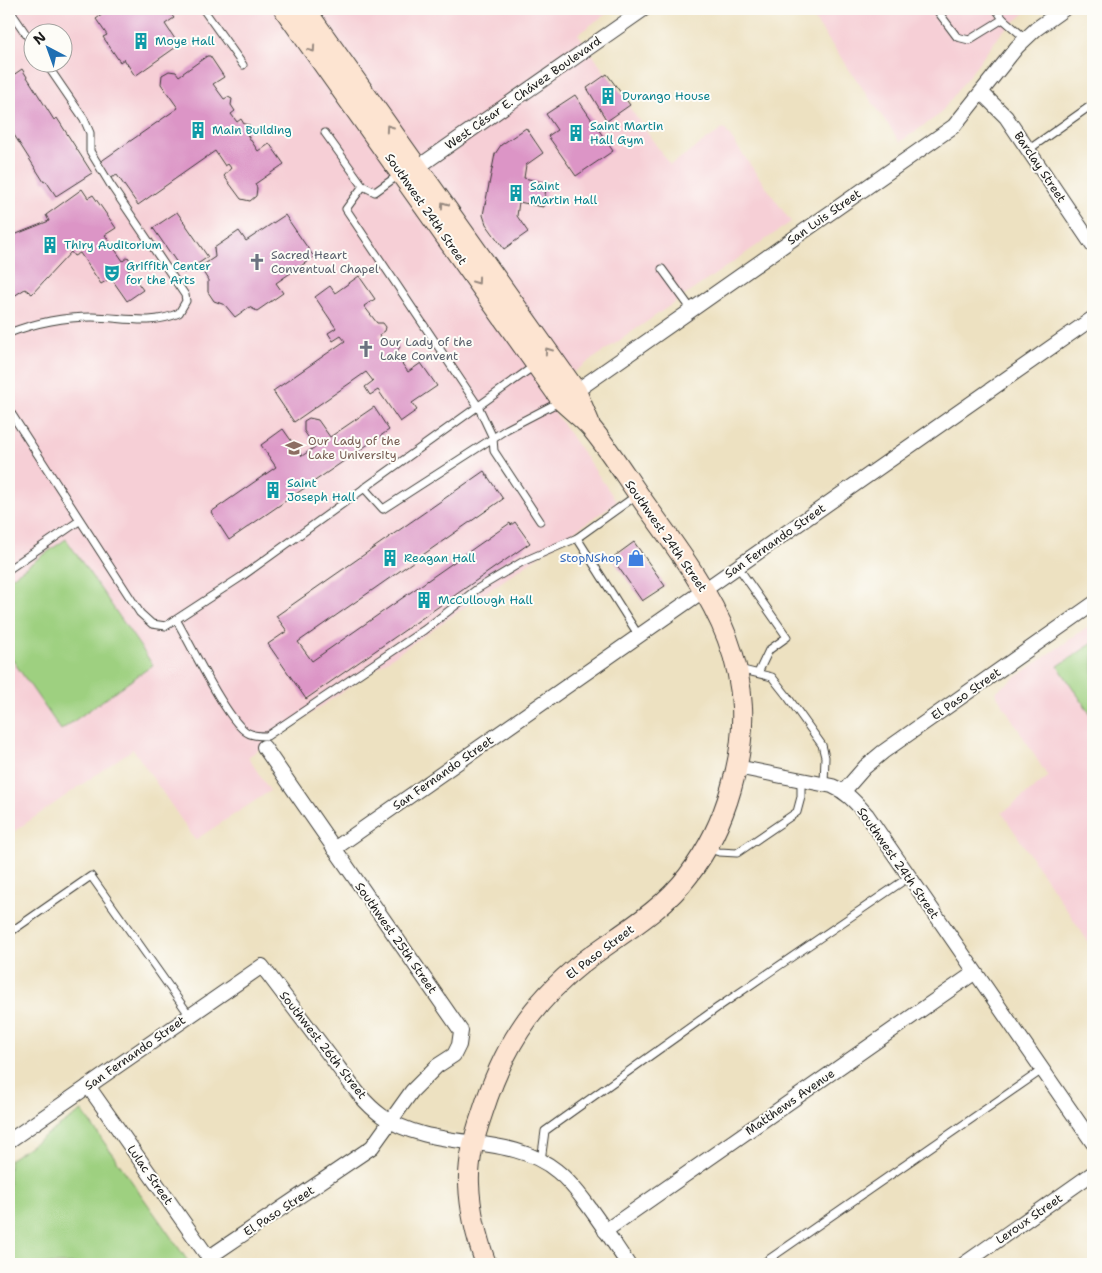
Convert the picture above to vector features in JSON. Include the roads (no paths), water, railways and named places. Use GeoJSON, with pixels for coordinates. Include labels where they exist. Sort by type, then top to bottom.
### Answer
{"type":"FeatureCollection","features":[{"type":"Feature","properties":{"kind":"main road","name":"Southwest 24th Street"},"geometry":{"type":"LineString","coordinates":[[284,9],[407,173],[569,396],[705,590],[726,636],[736,669],[741,695],[742,746],[737,767]]}},
{"type":"Feature","properties":{"kind":"main road","name":"Southwest 24th Street"},"geometry":{"type":"LineString","coordinates":[[305,9],[407,173],[536,364],[569,396]]}},
{"type":"Feature","properties":{"kind":"main road","name":"El Paso Street"},"geometry":{"type":"LineString","coordinates":[[472,1144],[497,1071],[510,1044],[526,1019],[552,990],[582,963],[648,916],[687,878],[707,848],[722,815],[737,767]]}},
{"type":"Feature","properties":{"kind":"main road"},"geometry":{"type":"LineString","coordinates":[[472,1144],[469,1183],[475,1225],[486,1264]]}},
{"type":"Feature","properties":{"kind":"street","name":"West César E. Chávez Boulevard"},"geometry":{"type":"LineString","coordinates":[[407,173],[644,9]]}},
{"type":"Feature","properties":{"kind":"street","name":"San Luis Street"},"geometry":{"type":"LineString","coordinates":[[569,396],[954,126],[1036,28],[1064,9]]}},
{"type":"Feature","properties":{"kind":"street","name":"Barclay Street"},"geometry":{"type":"LineString","coordinates":[[982,93],[1006,118],[1028,150],[1089,229],[1093,246]]}},
{"type":"Feature","properties":{"kind":"street","name":"San Fernando Street"},"geometry":{"type":"LineString","coordinates":[[334,850],[1093,318]]}},
{"type":"Feature","properties":{"kind":"street","name":"El Paso Street"},"geometry":{"type":"LineString","coordinates":[[844,791],[865,767],[883,752],[1093,604]]}},
{"type":"Feature","properties":{"kind":"street","name":"Southwest 25th Street"},"geometry":{"type":"LineString","coordinates":[[261,742],[461,1031],[459,1045],[454,1054],[424,1077],[391,1121]]}},
{"type":"Feature","properties":{"kind":"street","name":"Southwest 24th Street"},"geometry":{"type":"LineString","coordinates":[[737,767],[824,784],[844,791],[867,816],[1093,1143]]}},
{"type":"Feature","properties":{"kind":"street","name":"San Fernando Street"},"geometry":{"type":"LineString","coordinates":[[9,1141],[262,966]]}},
{"type":"Feature","properties":{"kind":"street","name":"Southwest 26th Street"},"geometry":{"type":"LineString","coordinates":[[262,966],[372,1108],[403,1129],[430,1138],[472,1144]]}},
{"type":"Feature","properties":{"kind":"street","name":"Matthews Avenue"},"geometry":{"type":"LineString","coordinates":[[605,1231],[974,973]]}},
{"type":"Feature","properties":{"kind":"street","name":"Lulac Street"},"geometry":{"type":"LineString","coordinates":[[88,1086],[211,1261]]}},
{"type":"Feature","properties":{"kind":"street","name":"El Paso Street"},"geometry":{"type":"LineString","coordinates":[[211,1261],[362,1157],[372,1147],[391,1121]]}},
{"type":"Feature","properties":{"kind":"street"},"geometry":{"type":"LineString","coordinates":[[472,1144],[513,1150],[542,1161],[557,1170],[569,1183],[628,1264]]}},
{"type":"Feature","properties":{"kind":"street","name":"Leroux Street"},"geometry":{"type":"LineString","coordinates":[[964,1264],[1093,1173]]}},
{"type":"Feature","properties":{"kind":"lane"},"geometry":{"type":"LineString","coordinates":[[9,9],[22,29]]}},
{"type":"Feature","properties":{"kind":"lane"},"geometry":{"type":"LineString","coordinates":[[202,9],[243,65]]}},
{"type":"Feature","properties":{"kind":"lane"},"geometry":{"type":"LineString","coordinates":[[936,9],[957,37],[969,40],[1002,19]]}},
{"type":"Feature","properties":{"kind":"lane"},"geometry":{"type":"LineString","coordinates":[[996,9],[1002,19],[1026,39]]}},
{"type":"Feature","properties":{"kind":"lane"},"geometry":{"type":"LineString","coordinates":[[9,333],[45,322],[69,318],[155,320],[179,313],[186,301],[184,295],[90,151],[90,133],[84,119],[52,72]]}},
{"type":"Feature","properties":{"kind":"lane"},"geometry":{"type":"LineString","coordinates":[[1028,150],[1093,104]]}},
{"type":"Feature","properties":{"kind":"lane"},"geometry":{"type":"LineString","coordinates":[[325,134],[363,186],[375,192],[407,173]]}},
{"type":"Feature","properties":{"kind":"lane"},"geometry":{"type":"LineString","coordinates":[[363,186],[346,209],[478,406],[493,438],[494,451],[540,521]]}},
{"type":"Feature","properties":{"kind":"lane"},"geometry":{"type":"LineString","coordinates":[[662,269],[692,310]]}},
{"type":"Feature","properties":{"kind":"lane"},"geometry":{"type":"LineString","coordinates":[[9,410],[79,521],[147,620],[152,624],[166,626],[177,621],[536,364]]}},
{"type":"Feature","properties":{"kind":"lane"},"geometry":{"type":"LineString","coordinates":[[364,488],[383,509],[493,438],[569,396]]}},
{"type":"Feature","properties":{"kind":"lane"},"geometry":{"type":"LineString","coordinates":[[177,621],[229,711],[245,731],[261,742],[267,736],[424,630],[477,589],[522,562],[577,538],[638,494]]}},
{"type":"Feature","properties":{"kind":"lane"},"geometry":{"type":"LineString","coordinates":[[9,569],[79,521]]}},
{"type":"Feature","properties":{"kind":"lane"},"geometry":{"type":"LineString","coordinates":[[577,538],[639,636]]}},
{"type":"Feature","properties":{"kind":"lane"},"geometry":{"type":"LineString","coordinates":[[738,567],[787,637],[769,650],[758,673]]}},
{"type":"Feature","properties":{"kind":"lane"},"geometry":{"type":"LineString","coordinates":[[736,669],[772,678],[822,745],[825,757],[824,784]]}},
{"type":"Feature","properties":{"kind":"lane"},"geometry":{"type":"LineString","coordinates":[[707,848],[719,852],[737,853],[797,812],[801,797],[801,780]]}},
{"type":"Feature","properties":{"kind":"lane"},"geometry":{"type":"LineString","coordinates":[[9,933],[92,876],[190,1016]]}},
{"type":"Feature","properties":{"kind":"lane"},"geometry":{"type":"LineString","coordinates":[[542,1161],[545,1131],[717,1008],[908,877]]}},
{"type":"Feature","properties":{"kind":"lane"},"geometry":{"type":"LineString","coordinates":[[762,1264],[1042,1070]]}},
{"type":"Feature","properties":{"kind":"place","name":"Moye Hall"},"geometry":{"type":"Point","coordinates":[141,41]}},
{"type":"Feature","properties":{"kind":"place","name":"Durango House"},"geometry":{"type":"Point","coordinates":[608,96]}},
{"type":"Feature","properties":{"kind":"place","name":"Main Building"},"geometry":{"type":"Point","coordinates":[198,130]}},
{"type":"Feature","properties":{"kind":"place","name":"Saint Martin Hall Gym"},"geometry":{"type":"Point","coordinates":[576,133]}},
{"type":"Feature","properties":{"kind":"place","name":"Saint Martin Hall"},"geometry":{"type":"Point","coordinates":[516,193]}},
{"type":"Feature","properties":{"kind":"place","name":"Thiry Auditorium"},"geometry":{"type":"Point","coordinates":[50,245]}},
{"type":"Feature","properties":{"kind":"place","name":"Sacred Heart Conventual Chapel"},"geometry":{"type":"Point","coordinates":[257,262]}},
{"type":"Feature","properties":{"kind":"place","name":"Griffith Center for the Arts"},"geometry":{"type":"Point","coordinates":[112,273]}},
{"type":"Feature","properties":{"kind":"place","name":"Our Lady of the Lake Convent"},"geometry":{"type":"Point","coordinates":[366,349]}},
{"type":"Feature","properties":{"kind":"place","name":"Our Lady of the Lake University"},"geometry":{"type":"Point","coordinates":[294,448]}},
{"type":"Feature","properties":{"kind":"place","name":"Saint Joseph Hall"},"geometry":{"type":"Point","coordinates":[273,490]}},
{"type":"Feature","properties":{"kind":"place","name":"Reagan Hall"},"geometry":{"type":"Point","coordinates":[390,558]}},
{"type":"Feature","properties":{"kind":"place","name":"StopNShop"},"geometry":{"type":"Point","coordinates":[636,558]}},
{"type":"Feature","properties":{"kind":"place","name":"McCullough Hall"},"geometry":{"type":"Point","coordinates":[424,600]}}]}
